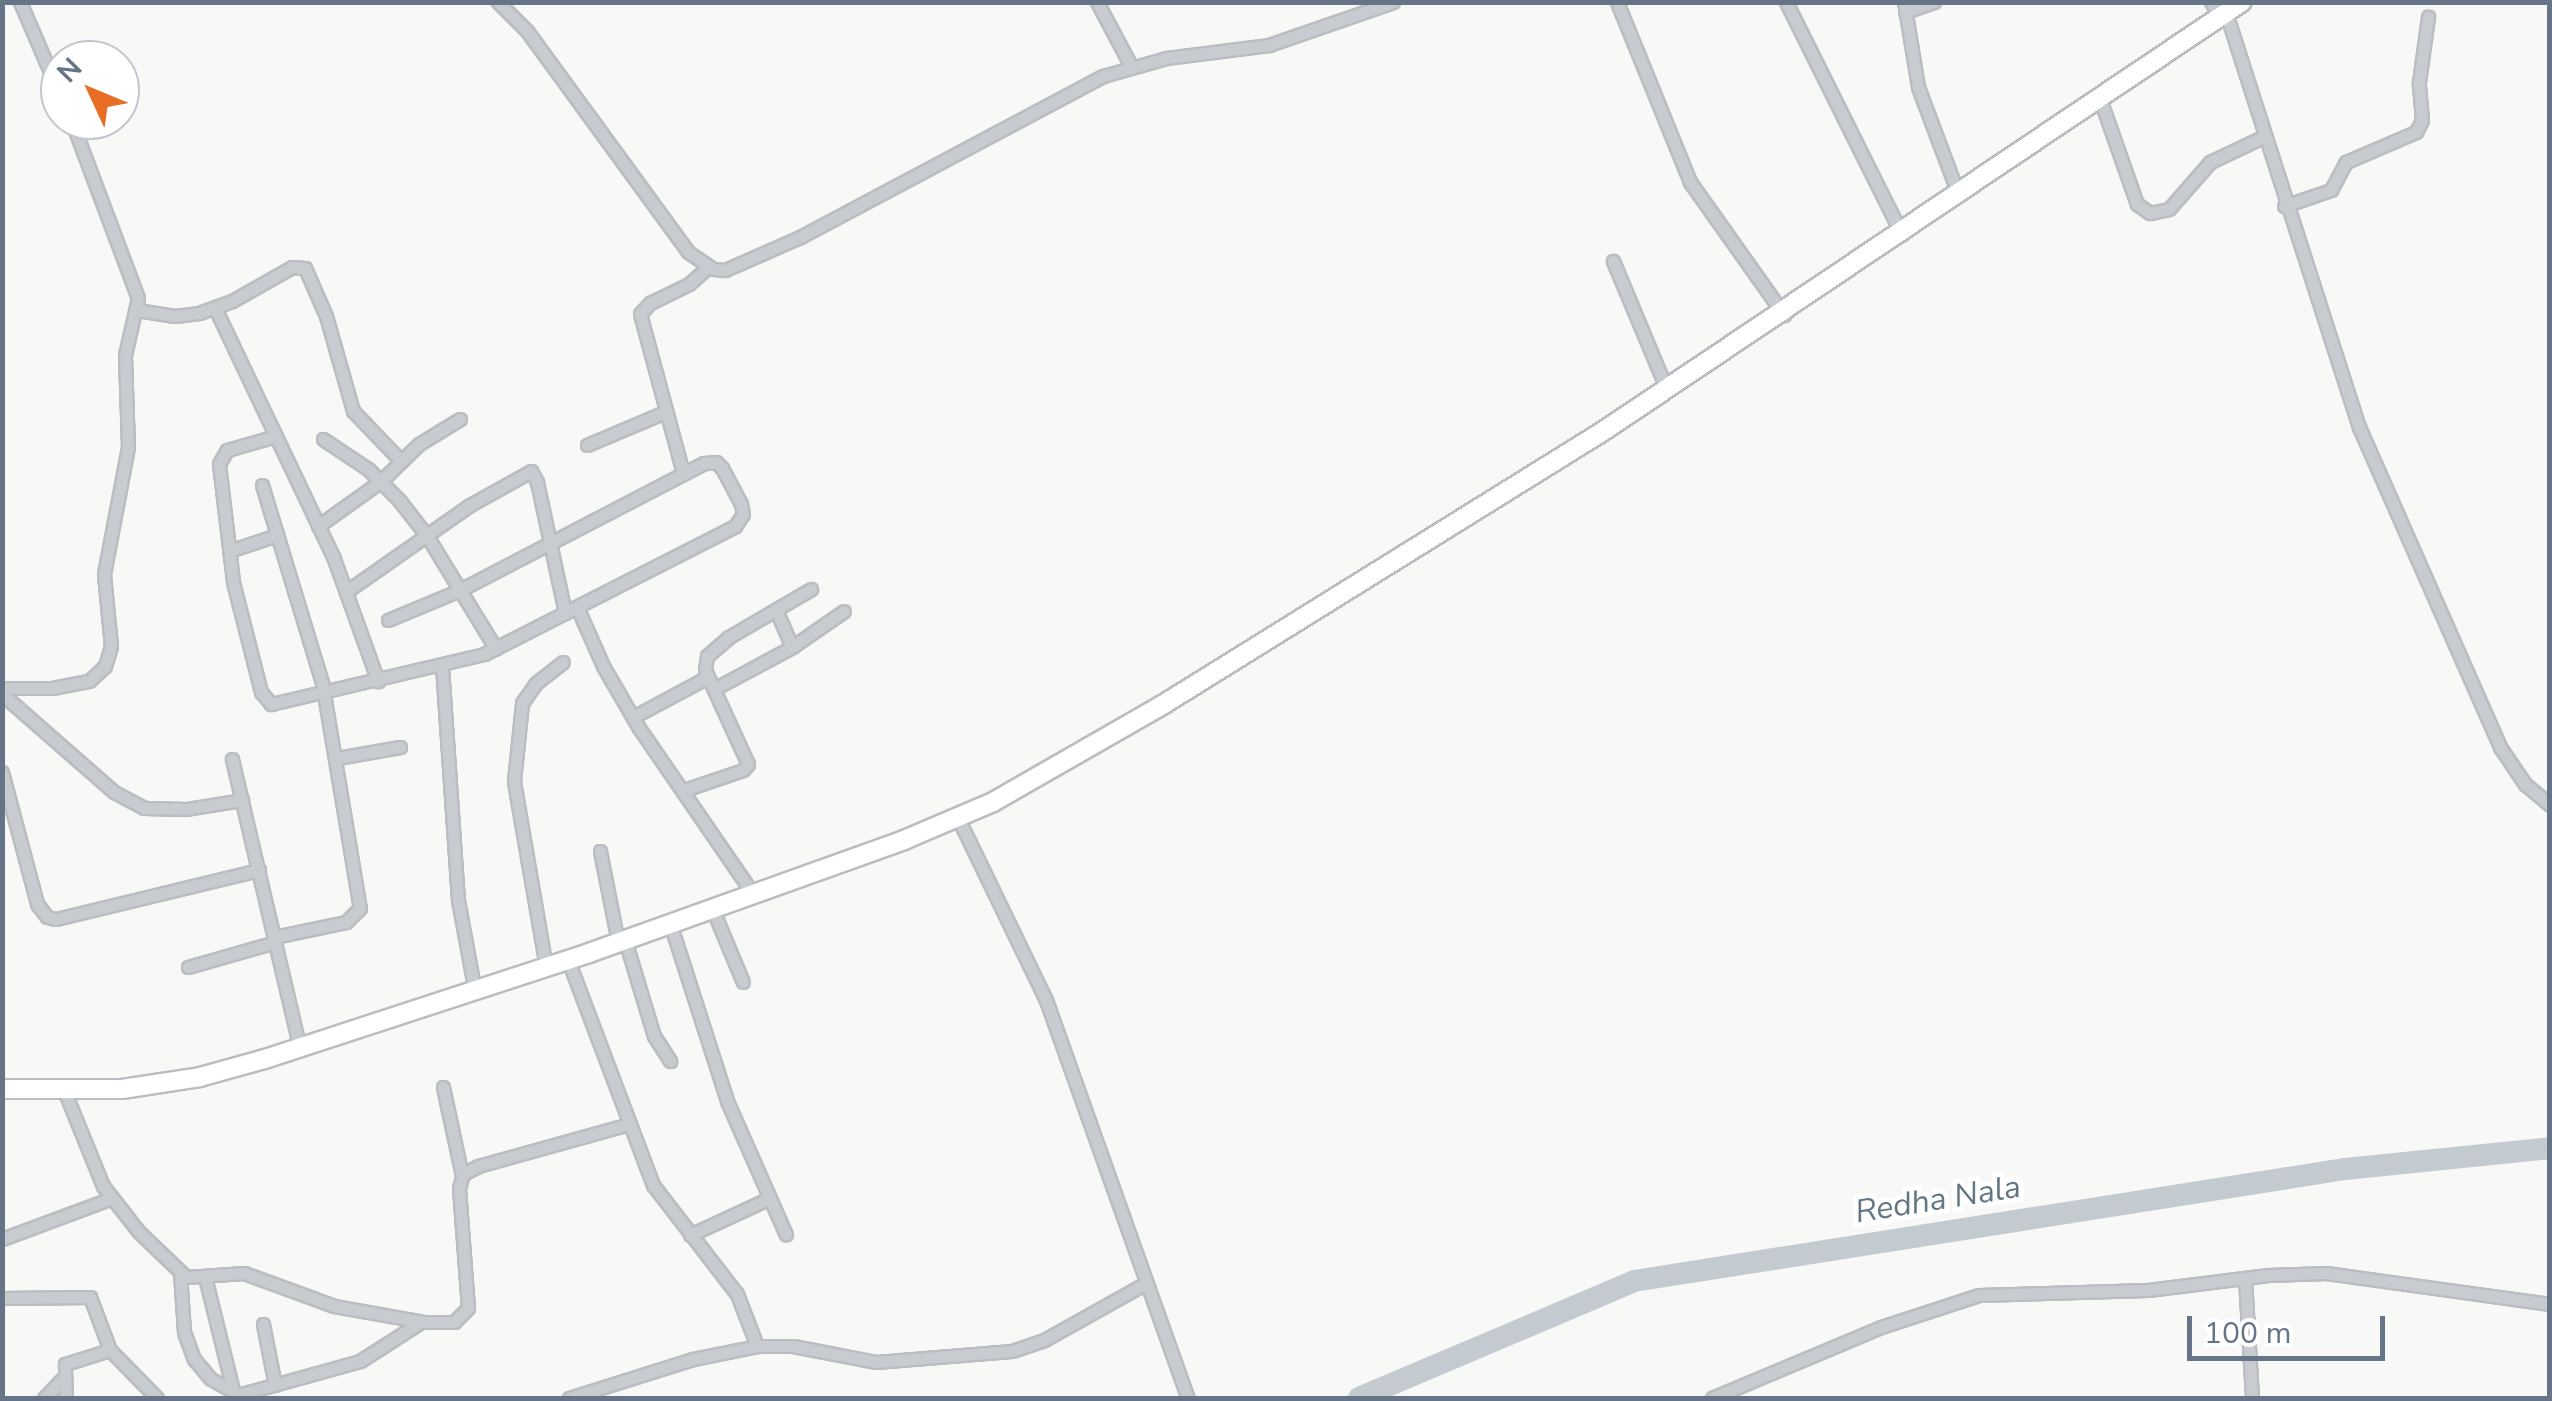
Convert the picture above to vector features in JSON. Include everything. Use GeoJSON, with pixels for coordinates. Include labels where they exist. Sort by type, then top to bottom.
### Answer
{"type":"FeatureCollection","features":[{"type":"Feature","properties":{"kind":"highway"},"geometry":{"type":"LineString","coordinates":[[2,1089],[122,1089],[183,1080],[300,1049],[753,894],[958,818],[1027,785],[1164,704],[1784,315],[2100,100],[2225,9]]}},
{"type":"Feature","properties":{"kind":"street"},"geometry":{"type":"LineString","coordinates":[[20,2],[40,48]]}},
{"type":"Feature","properties":{"kind":"street"},"geometry":{"type":"LineString","coordinates":[[498,2],[527,32],[688,252],[708,267],[725,270],[742,265],[1076,90],[1131,66],[1269,44],[1385,4]]}},
{"type":"Feature","properties":{"kind":"street"},"geometry":{"type":"LineString","coordinates":[[1097,2],[1131,66]]}},
{"type":"Feature","properties":{"kind":"street"},"geometry":{"type":"LineString","coordinates":[[1617,2],[1690,182],[1784,315]]}},
{"type":"Feature","properties":{"kind":"street"},"geometry":{"type":"LineString","coordinates":[[1786,2],[1902,235]]}},
{"type":"Feature","properties":{"kind":"street"},"geometry":{"type":"LineString","coordinates":[[1934,2],[1905,8],[1918,87],[1959,196]]}},
{"type":"Feature","properties":{"kind":"street"},"geometry":{"type":"LineString","coordinates":[[2225,9],[2284,206],[2359,427],[2492,731],[2525,784],[2550,805]]}},
{"type":"Feature","properties":{"kind":"street"},"geometry":{"type":"LineString","coordinates":[[2284,206],[2332,190],[2346,162],[2416,132],[2422,120],[2419,82],[2428,17]]}},
{"type":"Feature","properties":{"kind":"street"},"geometry":{"type":"LineString","coordinates":[[2100,100],[2137,204],[2150,213],[2169,208],[2210,162],[2264,136]]}},
{"type":"Feature","properties":{"kind":"street"},"geometry":{"type":"LineString","coordinates":[[2,691],[90,681],[110,658],[104,574],[128,447],[126,355],[137,310],[133,280],[78,140]]}},
{"type":"Feature","properties":{"kind":"street"},"geometry":{"type":"LineString","coordinates":[[1614,261],[1667,390]]}},
{"type":"Feature","properties":{"kind":"street"},"geometry":{"type":"LineString","coordinates":[[137,310],[175,316],[215,308],[292,266],[305,268],[326,316],[353,410],[401,461]]}},
{"type":"Feature","properties":{"kind":"street"},"geometry":{"type":"LineString","coordinates":[[683,472],[640,314],[650,303],[689,284],[708,267]]}},
{"type":"Feature","properties":{"kind":"street"},"geometry":{"type":"LineString","coordinates":[[215,308],[347,591],[378,681]]}},
{"type":"Feature","properties":{"kind":"street"},"geometry":{"type":"LineString","coordinates":[[587,446],[664,412]]}},
{"type":"Feature","properties":{"kind":"street"},"geometry":{"type":"LineString","coordinates":[[318,526],[382,481],[419,444],[460,419]]}},
{"type":"Feature","properties":{"kind":"street"},"geometry":{"type":"LineString","coordinates":[[276,436],[227,450],[219,458],[233,582],[264,698],[271,704],[442,666],[496,649],[680,557],[741,520],[742,504],[716,462],[704,462],[460,590],[388,620]]}},
{"type":"Feature","properties":{"kind":"street"},"geometry":{"type":"LineString","coordinates":[[323,440],[382,481],[427,536],[496,649]]}},
{"type":"Feature","properties":{"kind":"street"},"geometry":{"type":"LineString","coordinates":[[347,591],[531,472],[571,610],[633,717],[753,894]]}},
{"type":"Feature","properties":{"kind":"street"},"geometry":{"type":"LineString","coordinates":[[188,967],[275,939],[346,922],[360,908],[324,690],[262,484]]}},
{"type":"Feature","properties":{"kind":"street"},"geometry":{"type":"LineString","coordinates":[[229,551],[278,535]]}},
{"type":"Feature","properties":{"kind":"street"},"geometry":{"type":"LineString","coordinates":[[684,790],[743,770],[748,764],[704,663],[713,648],[811,589]]}},
{"type":"Feature","properties":{"kind":"street"},"geometry":{"type":"LineString","coordinates":[[776,610],[792,647]]}},
{"type":"Feature","properties":{"kind":"street"},"geometry":{"type":"LineString","coordinates":[[633,717],[792,647],[844,611]]}},
{"type":"Feature","properties":{"kind":"street"},"geometry":{"type":"LineString","coordinates":[[546,967],[514,782],[522,702],[536,683],[562,662]]}},
{"type":"Feature","properties":{"kind":"street"},"geometry":{"type":"LineString","coordinates":[[442,666],[458,900],[475,992]]}},
{"type":"Feature","properties":{"kind":"street"},"geometry":{"type":"LineString","coordinates":[[2,691],[114,792],[144,808],[186,808],[242,800]]}},
{"type":"Feature","properties":{"kind":"street"},"geometry":{"type":"LineString","coordinates":[[337,758],[400,747]]}},
{"type":"Feature","properties":{"kind":"street"},"geometry":{"type":"LineString","coordinates":[[232,759],[300,1049]]}},
{"type":"Feature","properties":{"kind":"street"},"geometry":{"type":"LineString","coordinates":[[2,772],[36,904],[47,917],[56,919],[259,870]]}},
{"type":"Feature","properties":{"kind":"street"},"geometry":{"type":"LineString","coordinates":[[958,818],[1046,1000],[1144,1284],[1188,1398]]}},
{"type":"Feature","properties":{"kind":"street"},"geometry":{"type":"LineString","coordinates":[[600,850],[622,941],[654,1036],[670,1061]]}},
{"type":"Feature","properties":{"kind":"street"},"geometry":{"type":"LineString","coordinates":[[712,908],[743,982]]}},
{"type":"Feature","properties":{"kind":"street"},"geometry":{"type":"LineString","coordinates":[[670,923],[727,1101],[786,1235]]}},
{"type":"Feature","properties":{"kind":"street"},"geometry":{"type":"LineString","coordinates":[[568,960],[653,1184],[745,1307],[757,1346]]}},
{"type":"Feature","properties":{"kind":"street"},"geometry":{"type":"LineString","coordinates":[[64,1090],[112,1198],[180,1273],[196,1280],[244,1274],[334,1306],[421,1322],[454,1322],[468,1308],[462,1176],[443,1087]]}},
{"type":"Feature","properties":{"kind":"street"},"geometry":{"type":"LineString","coordinates":[[462,1176],[478,1166],[629,1124]]}},
{"type":"Feature","properties":{"kind":"street"},"geometry":{"type":"LineString","coordinates":[[2,1239],[112,1198]]}},
{"type":"Feature","properties":{"kind":"street"},"geometry":{"type":"LineString","coordinates":[[690,1235],[770,1198]]}},
{"type":"Feature","properties":{"kind":"street"},"geometry":{"type":"LineString","coordinates":[[180,1273],[184,1332],[194,1359],[211,1379],[234,1395],[360,1360],[421,1322]]}},
{"type":"Feature","properties":{"kind":"street"},"geometry":{"type":"LineString","coordinates":[[1712,1398],[1910,1316],[1979,1295],[2148,1290],[2326,1274],[2550,1304]]}},
{"type":"Feature","properties":{"kind":"street"},"geometry":{"type":"LineString","coordinates":[[205,1277],[234,1395]]}},
{"type":"Feature","properties":{"kind":"street"},"geometry":{"type":"LineString","coordinates":[[2245,1279],[2252,1398]]}},
{"type":"Feature","properties":{"kind":"street"},"geometry":{"type":"LineString","coordinates":[[569,1398],[692,1359],[757,1346],[793,1346],[888,1362],[1012,1351],[1044,1340],[1144,1284]]}},
{"type":"Feature","properties":{"kind":"street"},"geometry":{"type":"LineString","coordinates":[[2,1298],[90,1297],[110,1350],[156,1398]]}},
{"type":"Feature","properties":{"kind":"street"},"geometry":{"type":"LineString","coordinates":[[263,1324],[275,1385]]}},
{"type":"Feature","properties":{"kind":"street"},"geometry":{"type":"LineString","coordinates":[[66,1398],[64,1367],[110,1350]]}},
{"type":"Feature","properties":{"kind":"street"},"geometry":{"type":"LineString","coordinates":[[44,1398],[63,1378]]}},
{"type":"Feature","properties":{"kind":"waterway","name":"Redha Nala"},"geometry":{"type":"LineString","coordinates":[[1359,1398],[1634,1281],[2345,1169],[2550,1148]]}}]}
